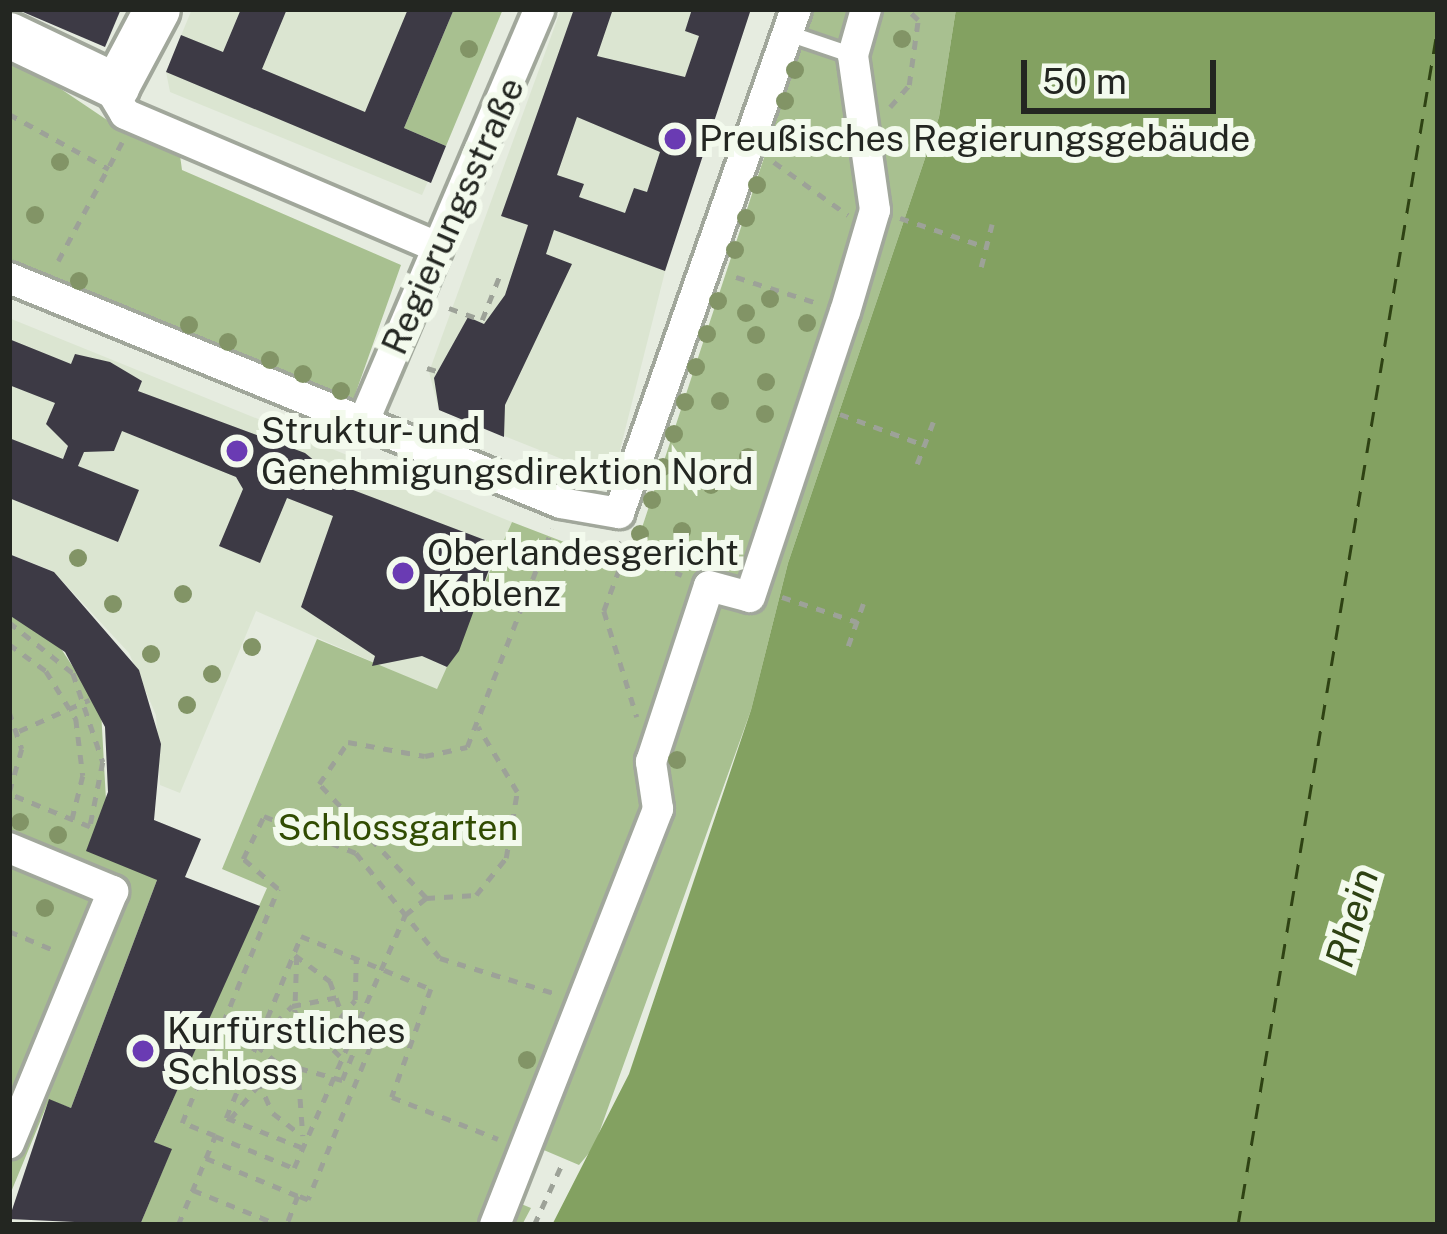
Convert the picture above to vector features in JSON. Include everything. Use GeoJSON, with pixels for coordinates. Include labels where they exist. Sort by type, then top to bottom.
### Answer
{"type":"FeatureCollection","features":[{"type":"Feature","properties":{"kind":"street"},"geometry":{"type":"LineString","coordinates":[[119,107],[157,9]]}},
{"type":"Feature","properties":{"kind":"street","name":"Regierungsstraße"},"geometry":{"type":"LineString","coordinates":[[363,423],[434,246],[457,218],[540,9]]}},
{"type":"Feature","properties":{"kind":"street"},"geometry":{"type":"LineString","coordinates":[[495,1225],[518,1147],[586,1002],[658,809],[651,762],[709,586],[750,597],[845,312],[881,223],[853,55],[866,9]]}},
{"type":"Feature","properties":{"kind":"street"},"geometry":{"type":"LineString","coordinates":[[9,278],[597,516],[633,497],[792,21]]}},
{"type":"Feature","properties":{"kind":"street"},"geometry":{"type":"LineString","coordinates":[[9,34],[125,114],[434,246]]}},
{"type":"Feature","properties":{"kind":"street"},"geometry":{"type":"LineString","coordinates":[[9,848],[113,891],[9,1143]]}},
{"type":"Feature","properties":{"kind":"lane"},"geometry":{"type":"LineString","coordinates":[[792,21],[853,55]]}},
{"type":"Feature","properties":{"kind":"path"},"geometry":{"type":"LineString","coordinates":[[866,134],[909,85],[918,20],[906,9]]}},
{"type":"Feature","properties":{"kind":"path"},"geometry":{"type":"LineString","coordinates":[[58,261],[109,170],[119,107]]}},
{"type":"Feature","properties":{"kind":"path"},"geometry":{"type":"LineString","coordinates":[[9,114],[109,170]]}},
{"type":"Feature","properties":{"kind":"path"},"geometry":{"type":"LineString","coordinates":[[774,162],[881,223],[986,247]]}},
{"type":"Feature","properties":{"kind":"path"},"geometry":{"type":"LineString","coordinates":[[981,267],[992,224]]}},
{"type":"Feature","properties":{"kind":"path"},"geometry":{"type":"LineString","coordinates":[[449,308],[482,320],[499,277]]}},
{"type":"Feature","properties":{"kind":"path"},"geometry":{"type":"LineString","coordinates":[[736,277],[845,312]]}},
{"type":"Feature","properties":{"kind":"path"},"geometry":{"type":"LineString","coordinates":[[427,368],[437,371]]}},
{"type":"Feature","properties":{"kind":"path"},"geometry":{"type":"LineString","coordinates":[[829,411],[924,445]]}},
{"type":"Feature","properties":{"kind":"path"},"geometry":{"type":"LineString","coordinates":[[917,464],[933,422]]}},
{"type":"Feature","properties":{"kind":"path"},"geometry":{"type":"LineString","coordinates":[[426,898],[319,784],[348,742],[424,756],[467,747],[553,525]]}},
{"type":"Feature","properties":{"kind":"path"},"geometry":{"type":"LineString","coordinates":[[626,552],[604,611],[651,762]]}},
{"type":"Feature","properties":{"kind":"path"},"geometry":{"type":"LineString","coordinates":[[643,559],[709,586]]}},
{"type":"Feature","properties":{"kind":"path"},"geometry":{"type":"LineString","coordinates":[[770,594],[857,622]]}},
{"type":"Feature","properties":{"kind":"path"},"geometry":{"type":"LineString","coordinates":[[848,646],[863,604]]}},
{"type":"Feature","properties":{"kind":"path"},"geometry":{"type":"LineString","coordinates":[[9,622],[51,649],[89,700],[102,784],[90,827],[9,794],[19,730],[9,711]]}},
{"type":"Feature","properties":{"kind":"path"},"geometry":{"type":"LineString","coordinates":[[9,644],[71,708],[83,761],[72,820]]}},
{"type":"Feature","properties":{"kind":"path"},"geometry":{"type":"LineString","coordinates":[[19,730],[89,700]]}},
{"type":"Feature","properties":{"kind":"path"},"geometry":{"type":"LineString","coordinates":[[478,727],[518,792],[506,858],[476,895],[426,898],[405,915],[358,1001],[294,1168],[182,1123],[278,889],[243,859],[264,816],[356,854],[405,915],[440,958],[470,973],[586,1002]]}},
{"type":"Feature","properties":{"kind":"path"},"geometry":{"type":"LineString","coordinates":[[9,932],[83,962]]}},
{"type":"Feature","properties":{"kind":"path"},"geometry":{"type":"LineString","coordinates":[[230,1119],[301,936],[431,989],[392,1097],[518,1147]]}},
{"type":"Feature","properties":{"kind":"path"},"geometry":{"type":"LineString","coordinates":[[295,956],[338,998],[344,1018]]}},
{"type":"Feature","properties":{"kind":"path"},"geometry":{"type":"LineString","coordinates":[[295,956],[293,1006],[314,1039],[340,1056]]}},
{"type":"Feature","properties":{"kind":"path"},"geometry":{"type":"LineString","coordinates":[[262,1035],[314,1039],[344,1018],[358,1001],[356,959]]}},
{"type":"Feature","properties":{"kind":"path"},"geometry":{"type":"LineString","coordinates":[[262,1035],[293,1006],[338,998]]}},
{"type":"Feature","properties":{"kind":"path"},"geometry":{"type":"LineString","coordinates":[[206,1158],[308,1200],[371,1046],[358,1041],[342,1080],[290,1068],[256,1045]]}},
{"type":"Feature","properties":{"kind":"path"},"geometry":{"type":"LineString","coordinates":[[230,1119],[258,1080],[290,1068]]}},
{"type":"Feature","properties":{"kind":"path"},"geometry":{"type":"LineString","coordinates":[[290,1068],[305,1099],[305,1137]]}},
{"type":"Feature","properties":{"kind":"path"},"geometry":{"type":"LineString","coordinates":[[258,1080],[273,1113],[305,1137]]}},
{"type":"Feature","properties":{"kind":"path"},"geometry":{"type":"LineString","coordinates":[[230,1119],[302,1148]]}},
{"type":"Feature","properties":{"kind":"path"},"geometry":{"type":"LineString","coordinates":[[178,1225],[215,1136]]}},
{"type":"Feature","properties":{"kind":"path"},"geometry":{"type":"LineString","coordinates":[[534,1225],[561,1166]]}},
{"type":"Feature","properties":{"kind":"path"},"geometry":{"type":"LineString","coordinates":[[193,1190],[283,1225],[298,1196]]}},
{"type":"Feature","properties":{"kind":"shaded area"},"geometry":{"type":"Polygon","coordinates":[[[192,9],[503,9],[422,195],[170,92],[166,72],[192,9]]]}},
{"type":"Feature","properties":{"kind":"shaded area"},"geometry":{"type":"Polygon","coordinates":[[[561,9],[751,9],[673,240],[618,458],[597,473],[439,410],[429,372],[561,9]]]}},
{"type":"Feature","properties":{"kind":"shaded area"},"geometry":{"type":"Polygon","coordinates":[[[9,318],[512,522],[437,690],[256,611],[180,793],[160,785],[156,715],[129,653],[53,571],[9,554],[9,318]]]}},
{"type":"Feature","properties":{"kind":"green space"},"geometry":{"type":"Polygon","coordinates":[[[454,9],[503,9],[446,146],[404,128],[454,9]]]}},
{"type":"Feature","properties":{"kind":"green space","name":"Schlossgarten"},"geometry":{"type":"Polygon","coordinates":[[[813,9],[956,9],[939,117],[788,563],[751,710],[594,1147],[579,1165],[532,1145],[509,1199],[531,1208],[522,1225],[140,1225],[171,1150],[154,1142],[267,888],[222,869],[317,639],[437,689],[512,522],[629,567],[813,9]]]}},
{"type":"Feature","properties":{"kind":"green space"},"geometry":{"type":"Polygon","coordinates":[[[9,54],[107,120],[179,148],[182,170],[401,265],[350,409],[9,269],[9,54]]]}},
{"type":"Feature","properties":{"kind":"green space"},"geometry":{"type":"Polygon","coordinates":[[[9,615],[58,644],[101,710],[106,800],[157,880],[71,1108],[49,1100],[9,1197],[9,615]]]}},
{"type":"Feature","properties":{"kind":"water","name":"Rhein"},"geometry":{"type":"Polygon","coordinates":[[[956,9],[1438,9],[1438,1225],[552,1225],[629,1074],[751,710],[788,563],[939,117],[956,9]]]}},
{"type":"Feature","properties":{"kind":"building"},"geometry":{"type":"Polygon","coordinates":[[[16,9],[121,9],[105,47],[16,9]]]}},
{"type":"Feature","properties":{"kind":"building"},"geometry":{"type":"Polygon","coordinates":[[[241,9],[287,9],[262,69],[365,112],[408,9],[454,9],[404,128],[446,146],[431,183],[166,72],[181,35],[223,52],[241,9]]]}},
{"type":"Feature","properties":{"kind":"building","name":"Preußisches Regierungsgebäude"},"geometry":{"type":"Polygon","coordinates":[[[574,9],[613,9],[597,56],[685,77],[699,36],[685,31],[692,9],[751,9],[665,271],[554,230],[546,254],[572,264],[505,405],[504,437],[439,410],[434,378],[468,317],[484,324],[505,295],[528,225],[501,216],[574,9]],[[577,117],[557,175],[584,184],[579,197],[625,213],[634,188],[647,192],[660,152],[577,117]]]}},
{"type":"Feature","properties":{"kind":"building"},"geometry":{"type":"Polygon","coordinates":[[[9,339],[71,364],[75,354],[110,362],[142,381],[138,391],[305,453],[316,462],[311,474],[498,545],[459,651],[447,667],[422,656],[372,666],[375,656],[301,607],[333,516],[287,498],[260,563],[219,546],[243,489],[236,477],[122,431],[114,451],[84,452],[78,466],[139,490],[118,542],[9,498],[9,438],[63,459],[68,446],[46,424],[55,403],[9,385],[9,339]]]}},
{"type":"Feature","properties":{"kind":"building","name":"Kurfürstliches Schloss"},"geometry":{"type":"Polygon","coordinates":[[[9,554],[54,572],[139,670],[161,744],[154,820],[201,839],[185,877],[260,906],[154,1142],[172,1149],[140,1225],[9,1219],[49,1099],[71,1108],[157,880],[86,851],[108,792],[105,727],[65,652],[9,615],[9,554]]]}},
{"type":"Feature","properties":{"kind":"ferry route"},"geometry":{"type":"LineString","coordinates":[[1238,1225],[1438,26]]}},
{"type":"Feature","properties":{"kind":"place","name":"Preußisches Regierungsgebäude"},"geometry":{"type":"Point","coordinates":[675,139]}},
{"type":"Feature","properties":{"kind":"place","name":"Struktur- und Genehmigungsdirektion Nord"},"geometry":{"type":"Point","coordinates":[237,451]}},
{"type":"Feature","properties":{"kind":"place","name":"Oberlandesgericht Koblenz"},"geometry":{"type":"Point","coordinates":[403,573]}},
{"type":"Feature","properties":{"kind":"place","name":"Kurfürstliches Schloss"},"geometry":{"type":"Point","coordinates":[143,1051]}}]}
